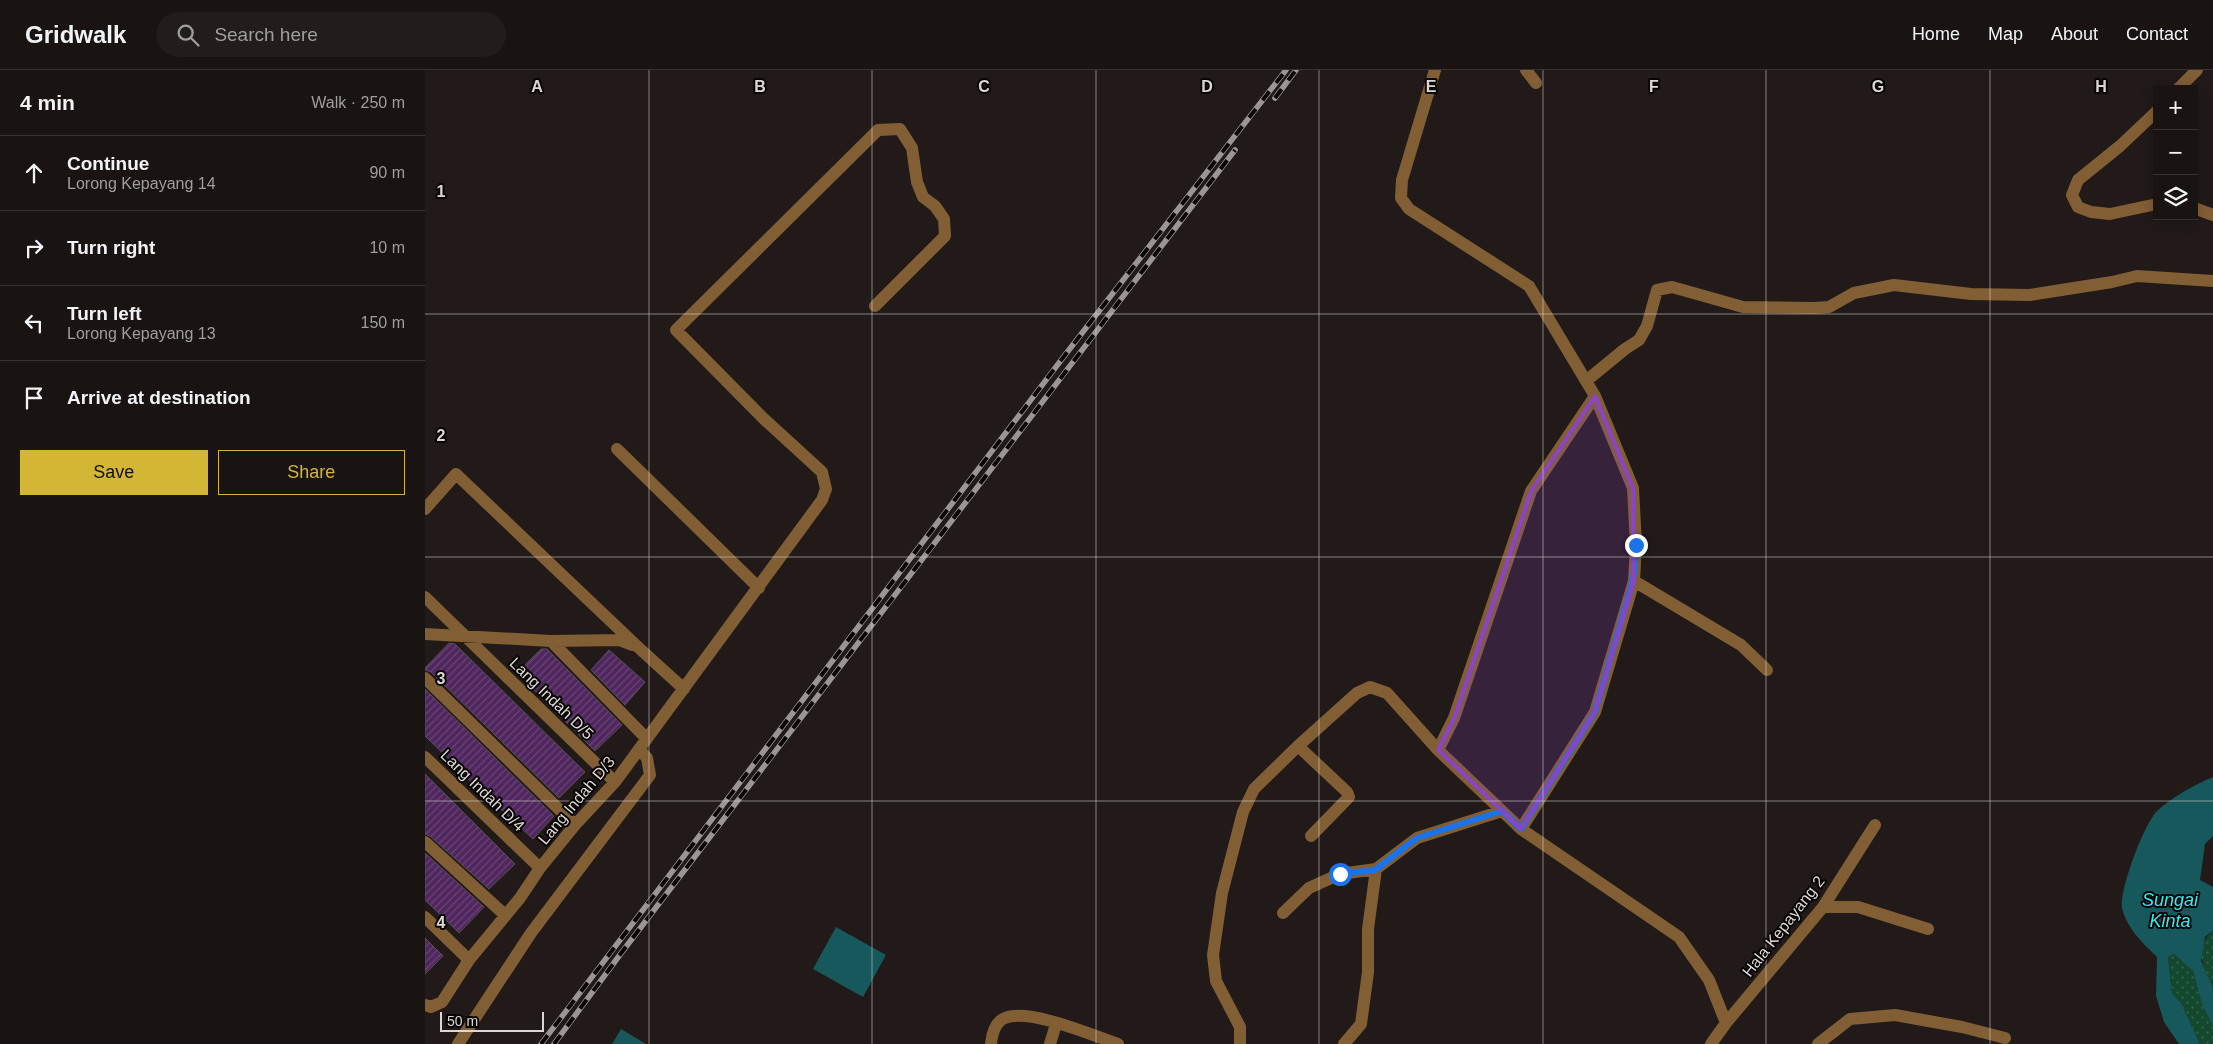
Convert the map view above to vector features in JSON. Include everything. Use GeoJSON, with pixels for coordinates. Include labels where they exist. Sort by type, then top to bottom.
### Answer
{"type":"FeatureCollection","features":[{"type":"Feature","properties":{"kind":"street"},"geometry":{"type":"LineString","coordinates":[[1435,70],[1402,180],[1401,198],[1409,209],[1529,286],[1595,396],[1633,488],[1636,545],[1633,581],[1595,712],[1521,829]]}},
{"type":"Feature","properties":{"kind":"street"},"geometry":{"type":"LineString","coordinates":[[1526,70],[1536,83]]}},
{"type":"Feature","properties":{"kind":"street"},"geometry":{"type":"LineString","coordinates":[[2183,85],[2197,70]]}},
{"type":"Feature","properties":{"kind":"street"},"geometry":{"type":"LineString","coordinates":[[2153,115],[2120,146],[2078,180],[2073,195],[2074,203],[2078,207],[2100,214],[2153,205]]}},
{"type":"Feature","properties":{"kind":"street","name":"Lang Indah D/3"},"geometry":{"type":"LineString","coordinates":[[425,1005],[431,1007],[442,1002],[469,960],[520,898],[540,868],[575,825],[615,782],[823,500],[826,489],[822,472],[764,419],[676,330],[878,130],[900,129],[912,148],[917,182],[923,196],[935,206],[944,219],[945,236],[875,306]]}},
{"type":"Feature","properties":{"kind":"street"},"geometry":{"type":"LineString","coordinates":[[2198,209],[2213,215]]}},
{"type":"Feature","properties":{"kind":"street"},"geometry":{"type":"LineString","coordinates":[[1586,381],[1639,340],[1647,326],[1657,290],[1673,287],[1743,308],[1783,309],[1829,308],[1854,293],[1894,285],[1971,294],[2031,295],[2137,276],[2213,281]]}},
{"type":"Feature","properties":{"kind":"street"},"geometry":{"type":"LineString","coordinates":[[1437,750],[1454,718],[1531,491],[1595,396]]}},
{"type":"Feature","properties":{"kind":"street"},"geometry":{"type":"LineString","coordinates":[[617,449],[759,588]]}},
{"type":"Feature","properties":{"kind":"street"},"geometry":{"type":"LineString","coordinates":[[425,509],[456,474],[684,689]]}},
{"type":"Feature","properties":{"kind":"street"},"geometry":{"type":"LineString","coordinates":[[1633,581],[1741,646],[1767,670]]}},
{"type":"Feature","properties":{"kind":"street","name":"Lang Indah D/5"},"geometry":{"type":"LineString","coordinates":[[425,597],[615,782]]}},
{"type":"Feature","properties":{"kind":"street"},"geometry":{"type":"LineString","coordinates":[[425,634],[551,641],[619,640],[639,648]]}},
{"type":"Feature","properties":{"kind":"street"},"geometry":{"type":"LineString","coordinates":[[458,1044],[531,933],[650,775],[643,744],[551,641]]}},
{"type":"Feature","properties":{"kind":"street"},"geometry":{"type":"LineString","coordinates":[[425,678],[575,825]]}},
{"type":"Feature","properties":{"kind":"street"},"geometry":{"type":"LineString","coordinates":[[1240,1044],[1239,1027],[1216,981],[1213,955],[1221,893],[1243,812],[1254,789],[1357,692],[1369,687],[1387,693],[1437,750],[1521,829],[1679,938],[1709,980],[1726,1023]]}},
{"type":"Feature","properties":{"kind":"street"},"geometry":{"type":"LineString","coordinates":[[1298,746],[1347,792],[1349,797],[1311,836]]}},
{"type":"Feature","properties":{"kind":"street","name":"Lang Indah D/4"},"geometry":{"type":"LineString","coordinates":[[425,756],[540,868]]}},
{"type":"Feature","properties":{"kind":"street"},"geometry":{"type":"LineString","coordinates":[[1283,913],[1309,888],[1317,884],[1340,874],[1375,870],[1417,838],[1502,811]]}},
{"type":"Feature","properties":{"kind":"street","name":"Hala Kepayang 2"},"geometry":{"type":"LineString","coordinates":[[1711,1044],[1726,1023],[1823,907],[1875,825]]}},
{"type":"Feature","properties":{"kind":"street"},"geometry":{"type":"LineString","coordinates":[[425,842],[505,915]]}},
{"type":"Feature","properties":{"kind":"street"},"geometry":{"type":"LineString","coordinates":[[1344,1044],[1361,1024],[1368,972],[1368,928],[1375,870]]}},
{"type":"Feature","properties":{"kind":"street"},"geometry":{"type":"LineString","coordinates":[[1823,907],[1858,907],[1928,928]]}},
{"type":"Feature","properties":{"kind":"street"},"geometry":{"type":"LineString","coordinates":[[425,917],[469,960]]}},
{"type":"Feature","properties":{"kind":"street"},"geometry":{"type":"LineString","coordinates":[[991,1044],[996,1024],[1004,1018],[1029,1015],[1118,1044]]}},
{"type":"Feature","properties":{"kind":"street"},"geometry":{"type":"LineString","coordinates":[[1818,1044],[1850,1019],[1895,1015],[1962,1027],[2005,1038]]}},
{"type":"Feature","properties":{"kind":"street"},"geometry":{"type":"LineString","coordinates":[[1050,1044],[1057,1024]]}},
{"type":"Feature","properties":{"kind":"highlighted area"},"geometry":{"type":"Polygon","coordinates":[[[1595,396],[1633,488],[1634,581],[1595,712],[1521,829],[1438,750],[1454,718],[1531,491],[1595,396]]]}},
{"type":"Feature","properties":{"kind":"green space"},"geometry":{"type":"Polygon","coordinates":[[[2213,930],[2213,988],[2203,965],[2202,951],[2203,944],[2213,930]]]}},
{"type":"Feature","properties":{"kind":"green space"},"geometry":{"type":"Polygon","coordinates":[[[2174,954],[2193,971],[2202,1005],[2213,1026],[2213,1044],[2199,1044],[2181,1003],[2172,993],[2168,957],[2174,954]]]}},
{"type":"Feature","properties":{"kind":"water","name":"Sungai Kinta"},"geometry":{"type":"Polygon","coordinates":[[[2213,777],[2213,836],[2205,844],[2200,880],[2213,887],[2213,930],[2205,937],[2201,961],[2213,988],[2213,1026],[2202,1005],[2193,971],[2174,954],[2168,957],[2172,993],[2181,1003],[2199,1044],[2179,1044],[2164,1022],[2156,996],[2157,957],[2136,935],[2128,923],[2122,908],[2122,899],[2128,873],[2139,843],[2157,811],[2176,796],[2213,777]]]}},
{"type":"Feature","properties":{"kind":"water"},"geometry":{"type":"Polygon","coordinates":[[[836,927],[886,955],[863,997],[813,969],[836,927]]]}},
{"type":"Feature","properties":{"kind":"water"},"geometry":{"type":"Polygon","coordinates":[[[621,1029],[646,1044],[612,1044],[621,1029]]]}},
{"type":"Feature","properties":{"kind":"building"},"geometry":{"type":"Polygon","coordinates":[[[449,643],[455,644],[585,772],[559,798],[431,672],[425,670],[449,643]]]}},
{"type":"Feature","properties":{"kind":"building"},"geometry":{"type":"Polygon","coordinates":[[[541,649],[547,649],[622,725],[595,751],[517,673],[541,649]]]}},
{"type":"Feature","properties":{"kind":"building"},"geometry":{"type":"Polygon","coordinates":[[[609,650],[645,682],[625,705],[591,670],[609,650]]]}},
{"type":"Feature","properties":{"kind":"building"},"geometry":{"type":"Polygon","coordinates":[[[425,689],[554,816],[533,839],[454,766],[425,736],[425,689]]]}},
{"type":"Feature","properties":{"kind":"building"},"geometry":{"type":"Polygon","coordinates":[[[425,774],[515,864],[489,889],[430,836],[425,834],[425,774]]]}},
{"type":"Feature","properties":{"kind":"building"},"geometry":{"type":"Polygon","coordinates":[[[425,853],[484,907],[459,933],[425,900],[425,853]]]}},
{"type":"Feature","properties":{"kind":"building"},"geometry":{"type":"Polygon","coordinates":[[[425,938],[443,956],[425,974],[425,938]]]}},
{"type":"Feature","properties":{"kind":"railway"},"geometry":{"type":"LineString","coordinates":[[541,1044],[1065,355],[1286,70]]}},
{"type":"Feature","properties":{"kind":"railway"},"geometry":{"type":"LineString","coordinates":[[1275,98],[1296,70]]}},
{"type":"Feature","properties":{"kind":"railway"},"geometry":{"type":"LineString","coordinates":[[554,1044],[622,952],[1235,150]]}},
{"type":"Feature","properties":{"kind":"route"},"geometry":{"type":"LineString","coordinates":[[1340,874],[1375,870],[1417,838],[1502,811],[1521,829],[1595,712],[1633,581],[1636,545]]}}]}
